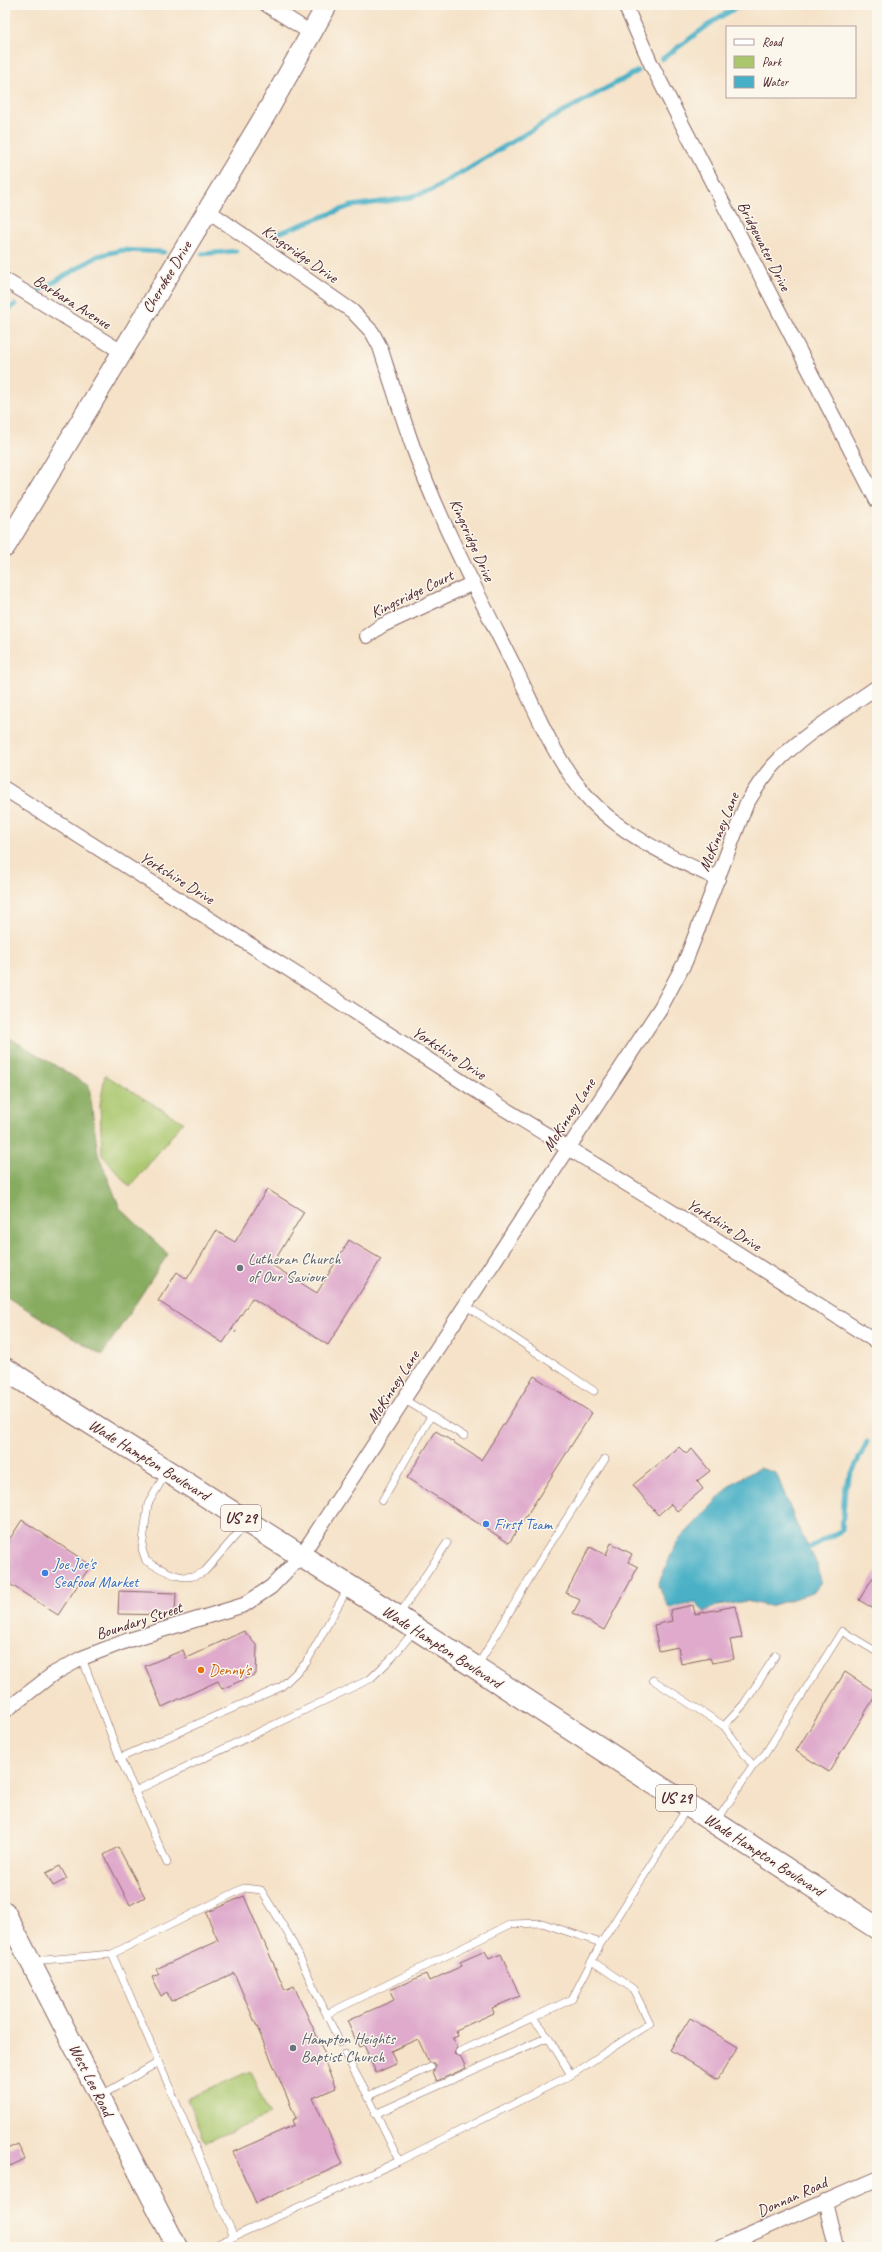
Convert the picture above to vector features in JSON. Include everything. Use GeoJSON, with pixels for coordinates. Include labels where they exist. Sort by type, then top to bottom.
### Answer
{"type":"FeatureCollection","features":[{"type":"Feature","properties":{"kind":"main road","name":"Wade Hampton Boulevard"},"geometry":{"type":"LineString","coordinates":[[5,1369],[398,1617],[715,1824],[875,1923]]}},
{"type":"Feature","properties":{"kind":"street"},"geometry":{"type":"LineString","coordinates":[[267,5],[311,33]]}},
{"type":"Feature","properties":{"kind":"street","name":"Cherokee Drive"},"geometry":{"type":"LineString","coordinates":[[5,547],[267,112],[327,5]]}},
{"type":"Feature","properties":{"kind":"street","name":"Bridgewater Drive"},"geometry":{"type":"LineString","coordinates":[[625,5],[651,64],[877,501]]}},
{"type":"Feature","properties":{"kind":"street","name":"Kingsridge Drive"},"geometry":{"type":"LineString","coordinates":[[207,210],[352,311],[372,332],[380,347],[415,450],[473,584],[568,771],[584,793],[602,811],[636,837],[676,859],[718,879]]}},
{"type":"Feature","properties":{"kind":"street","name":"Barbara Avenue"},"geometry":{"type":"LineString","coordinates":[[5,280],[122,352]]}},
{"type":"Feature","properties":{"kind":"street","name":"Kingsridge Court"},"geometry":{"type":"LineString","coordinates":[[367,636],[381,626],[473,584]]}},
{"type":"Feature","properties":{"kind":"street","name":"McKinney Lane"},"geometry":{"type":"LineString","coordinates":[[286,1572],[301,1556],[405,1400],[661,1007],[685,962],[746,805],[757,786],[774,765],[791,749],[877,687]]}},
{"type":"Feature","properties":{"kind":"street","name":"Yorkshire Drive"},"geometry":{"type":"LineString","coordinates":[[5,790],[568,1148],[877,1342]]}},
{"type":"Feature","properties":{"kind":"street","name":"Boundary Street"},"geometry":{"type":"LineString","coordinates":[[5,1711],[53,1674],[82,1658],[126,1640],[244,1605],[271,1587],[286,1572]]}},
{"type":"Feature","properties":{"kind":"street","name":"West Lee Road"},"geometry":{"type":"LineString","coordinates":[[5,1912],[176,2247]]}},
{"type":"Feature","properties":{"kind":"street","name":"Donnan Road"},"geometry":{"type":"LineString","coordinates":[[721,2247],[877,2179]]}},
{"type":"Feature","properties":{"kind":"street"},"geometry":{"type":"LineString","coordinates":[[825,2201],[836,2247]]}},
{"type":"Feature","properties":{"kind":"lane"},"geometry":{"type":"LineString","coordinates":[[466,1305],[594,1391]]}},
{"type":"Feature","properties":{"kind":"lane"},"geometry":{"type":"LineString","coordinates":[[405,1400],[464,1436]]}},
{"type":"Feature","properties":{"kind":"lane"},"geometry":{"type":"LineString","coordinates":[[382,1501],[431,1416]]}},
{"type":"Feature","properties":{"kind":"lane"},"geometry":{"type":"LineString","coordinates":[[476,1669],[547,1550],[605,1459]]}},
{"type":"Feature","properties":{"kind":"lane"},"geometry":{"type":"LineString","coordinates":[[166,1471],[148,1504],[142,1549],[146,1561],[178,1578],[197,1577],[205,1571],[247,1522]]}},
{"type":"Feature","properties":{"kind":"lane"},"geometry":{"type":"LineString","coordinates":[[398,1617],[447,1543]]}},
{"type":"Feature","properties":{"kind":"lane"},"geometry":{"type":"LineString","coordinates":[[120,1758],[281,1687],[306,1663],[349,1586]]}},
{"type":"Feature","properties":{"kind":"lane"},"geometry":{"type":"LineString","coordinates":[[135,1791],[370,1679],[391,1659],[416,1629]]}},
{"type":"Feature","properties":{"kind":"lane"},"geometry":{"type":"LineString","coordinates":[[715,1824],[753,1766],[765,1754],[842,1631],[877,1652]]}},
{"type":"Feature","properties":{"kind":"lane"},"geometry":{"type":"LineString","coordinates":[[724,1726],[744,1704],[776,1655]]}},
{"type":"Feature","properties":{"kind":"lane"},"geometry":{"type":"LineString","coordinates":[[82,1658],[120,1758],[167,1864]]}},
{"type":"Feature","properties":{"kind":"lane"},"geometry":{"type":"LineString","coordinates":[[653,1680],[724,1726],[753,1766]]}},
{"type":"Feature","properties":{"kind":"lane"},"geometry":{"type":"LineString","coordinates":[[459,2052],[572,1999],[601,1942],[688,1806]]}},
{"type":"Feature","properties":{"kind":"lane"},"geometry":{"type":"LineString","coordinates":[[30,1961],[112,1954],[244,1888],[261,1890],[290,1937],[340,2042]]}},
{"type":"Feature","properties":{"kind":"lane"},"geometry":{"type":"LineString","coordinates":[[327,2014],[511,1924],[542,1923],[601,1942]]}},
{"type":"Feature","properties":{"kind":"lane"},"geometry":{"type":"LineString","coordinates":[[112,1954],[234,2237]]}},
{"type":"Feature","properties":{"kind":"lane"},"geometry":{"type":"LineString","coordinates":[[211,2247],[399,2161],[571,2075],[650,2023],[633,1989],[592,1961]]}},
{"type":"Feature","properties":{"kind":"lane"},"geometry":{"type":"LineString","coordinates":[[533,2018],[548,2037],[571,2075]]}},
{"type":"Feature","properties":{"kind":"lane"},"geometry":{"type":"LineString","coordinates":[[375,2114],[548,2037]]}},
{"type":"Feature","properties":{"kind":"lane"},"geometry":{"type":"LineString","coordinates":[[345,2054],[368,2096],[375,2114],[399,2161]]}},
{"type":"Feature","properties":{"kind":"lane"},"geometry":{"type":"LineString","coordinates":[[100,2097],[158,2062]]}},
{"type":"Feature","properties":{"kind":"lane"},"geometry":{"type":"LineString","coordinates":[[368,2096],[430,2067]]}},
{"type":"Feature","properties":{"kind":"path"},"geometry":{"type":"LineString","coordinates":[[232,1329],[237,1333]]}},
{"type":"Feature","properties":{"kind":"green space"},"geometry":{"type":"Polygon","coordinates":[[[5,1035],[89,1086],[98,1154],[120,1208],[168,1254],[102,1355],[5,1296],[5,1035]]]}},
{"type":"Feature","properties":{"kind":"green space"},"geometry":{"type":"Polygon","coordinates":[[[105,1075],[183,1122],[130,1187],[102,1155],[100,1105],[105,1075]]]}},
{"type":"Feature","properties":{"kind":"green space"},"geometry":{"type":"Polygon","coordinates":[[[250,2071],[269,2115],[206,2142],[187,2099],[250,2071]]]}},
{"type":"Feature","properties":{"kind":"water"},"geometry":{"type":"Polygon","coordinates":[[[759,1468],[776,1473],[797,1525],[818,1566],[821,1583],[813,1593],[769,1606],[746,1601],[712,1607],[704,1612],[695,1603],[669,1608],[658,1585],[676,1543],[733,1483],[759,1468]]]}},
{"type":"Feature","properties":{"kind":"building","name":"Lutheran Church of Our Saviour"},"geometry":{"type":"Polygon","coordinates":[[[267,1189],[304,1212],[272,1265],[317,1293],[349,1240],[381,1259],[328,1345],[252,1298],[223,1343],[158,1301],[177,1272],[187,1279],[216,1231],[235,1242],[267,1189]]]}},
{"type":"Feature","properties":{"kind":"building"},"geometry":{"type":"Polygon","coordinates":[[[534,1376],[592,1413],[509,1543],[407,1478],[436,1431],[481,1460],[534,1376]]]}},
{"type":"Feature","properties":{"kind":"building"},"geometry":{"type":"Polygon","coordinates":[[[679,1447],[686,1454],[692,1449],[710,1471],[697,1481],[703,1489],[677,1511],[671,1504],[658,1515],[633,1485],[679,1447]]]}},
{"type":"Feature","properties":{"kind":"building","name":"Joe Joe's Seafood Market"},"geometry":{"type":"Polygon","coordinates":[[[22,1520],[91,1565],[58,1615],[5,1581],[5,1546],[22,1520]]]}},
{"type":"Feature","properties":{"kind":"building"},"geometry":{"type":"Polygon","coordinates":[[[611,1543],[632,1554],[628,1562],[638,1567],[604,1630],[573,1613],[580,1600],[566,1593],[590,1547],[606,1555],[611,1543]]]}},
{"type":"Feature","properties":{"kind":"building"},"geometry":{"type":"Polygon","coordinates":[[[877,1571],[877,1611],[859,1600],[877,1571]]]}},
{"type":"Feature","properties":{"kind":"building"},"geometry":{"type":"Polygon","coordinates":[[[119,1591],[176,1593],[175,1615],[118,1614],[119,1591]]]}},
{"type":"Feature","properties":{"kind":"building"},"geometry":{"type":"Polygon","coordinates":[[[693,1605],[695,1614],[735,1606],[742,1638],[730,1640],[734,1659],[712,1663],[710,1658],[681,1664],[678,1647],[659,1651],[654,1625],[672,1621],[670,1610],[693,1605]]]}},
{"type":"Feature","properties":{"kind":"building","name":"Denny's"},"geometry":{"type":"Polygon","coordinates":[[[244,1631],[257,1646],[256,1674],[222,1689],[218,1681],[162,1707],[145,1666],[183,1650],[186,1658],[244,1631]]]}},
{"type":"Feature","properties":{"kind":"building"},"geometry":{"type":"Polygon","coordinates":[[[845,1672],[877,1693],[829,1772],[796,1751],[845,1672]]]}},
{"type":"Feature","properties":{"kind":"building"},"geometry":{"type":"Polygon","coordinates":[[[118,1847],[145,1897],[130,1905],[104,1855],[118,1847]]]}},
{"type":"Feature","properties":{"kind":"building"},"geometry":{"type":"Polygon","coordinates":[[[60,1866],[67,1879],[53,1886],[46,1873],[60,1866]]]}},
{"type":"Feature","properties":{"kind":"building","name":"Hampton Heights Baptist Church"},"geometry":{"type":"Polygon","coordinates":[[[244,1896],[285,1990],[294,1986],[328,2061],[325,2063],[336,2088],[313,2098],[343,2164],[256,2203],[233,2152],[294,2125],[292,2120],[296,2118],[234,1973],[171,2001],[167,1993],[161,1996],[152,1977],[159,1974],[156,1969],[218,1941],[206,1913],[244,1896]]]}},
{"type":"Feature","properties":{"kind":"building"},"geometry":{"type":"Polygon","coordinates":[[[485,1951],[489,1959],[501,1954],[520,1996],[492,2008],[494,2013],[456,2030],[458,2036],[453,2038],[457,2047],[454,2054],[461,2057],[466,2068],[437,2081],[433,2072],[436,2065],[434,2063],[429,2063],[418,2039],[391,2051],[396,2064],[376,2073],[364,2045],[359,2047],[347,2021],[394,2000],[390,1990],[426,1974],[429,1981],[462,1966],[460,1962],[485,1951]]]}},
{"type":"Feature","properties":{"kind":"building"},"geometry":{"type":"Polygon","coordinates":[[[690,2018],[738,2047],[718,2079],[670,2050],[690,2018]]]}},
{"type":"Feature","properties":{"kind":"building"},"geometry":{"type":"Polygon","coordinates":[[[18,2144],[25,2159],[10,2166],[5,2150],[18,2144]]]}},
{"type":"Feature","properties":{"kind":"waterway"},"geometry":{"type":"LineString","coordinates":[[662,59],[718,18],[741,5]]}},
{"type":"Feature","properties":{"kind":"waterway"},"geometry":{"type":"LineString","coordinates":[[271,236],[351,206],[403,199],[430,191],[552,118],[638,71]]}},
{"type":"Feature","properties":{"kind":"waterway"},"geometry":{"type":"LineString","coordinates":[[39,291],[98,256],[122,250],[164,252]]}},
{"type":"Feature","properties":{"kind":"waterway"},"geometry":{"type":"LineString","coordinates":[[202,254],[236,251]]}},
{"type":"Feature","properties":{"kind":"waterway"},"geometry":{"type":"LineString","coordinates":[[5,311],[15,305]]}},
{"type":"Feature","properties":{"kind":"waterway"},"geometry":{"type":"LineString","coordinates":[[874,1420],[877,1409]]}},
{"type":"Feature","properties":{"kind":"waterway"},"geometry":{"type":"LineString","coordinates":[[809,1548],[842,1530],[845,1487],[867,1442]]}},
{"type":"Feature","properties":{"kind":"place","name":"Lutheran Church of Our Saviour"},"geometry":{"type":"Point","coordinates":[240,1268]}},
{"type":"Feature","properties":{"kind":"place","name":"First Team"},"geometry":{"type":"Point","coordinates":[486,1524]}},
{"type":"Feature","properties":{"kind":"place","name":"Joe Joe's Seafood Market"},"geometry":{"type":"Point","coordinates":[45,1573]}},
{"type":"Feature","properties":{"kind":"place","name":"Denny's"},"geometry":{"type":"Point","coordinates":[201,1670]}},
{"type":"Feature","properties":{"kind":"place","name":"Hampton Heights Baptist Church"},"geometry":{"type":"Point","coordinates":[293,2048]}}]}
